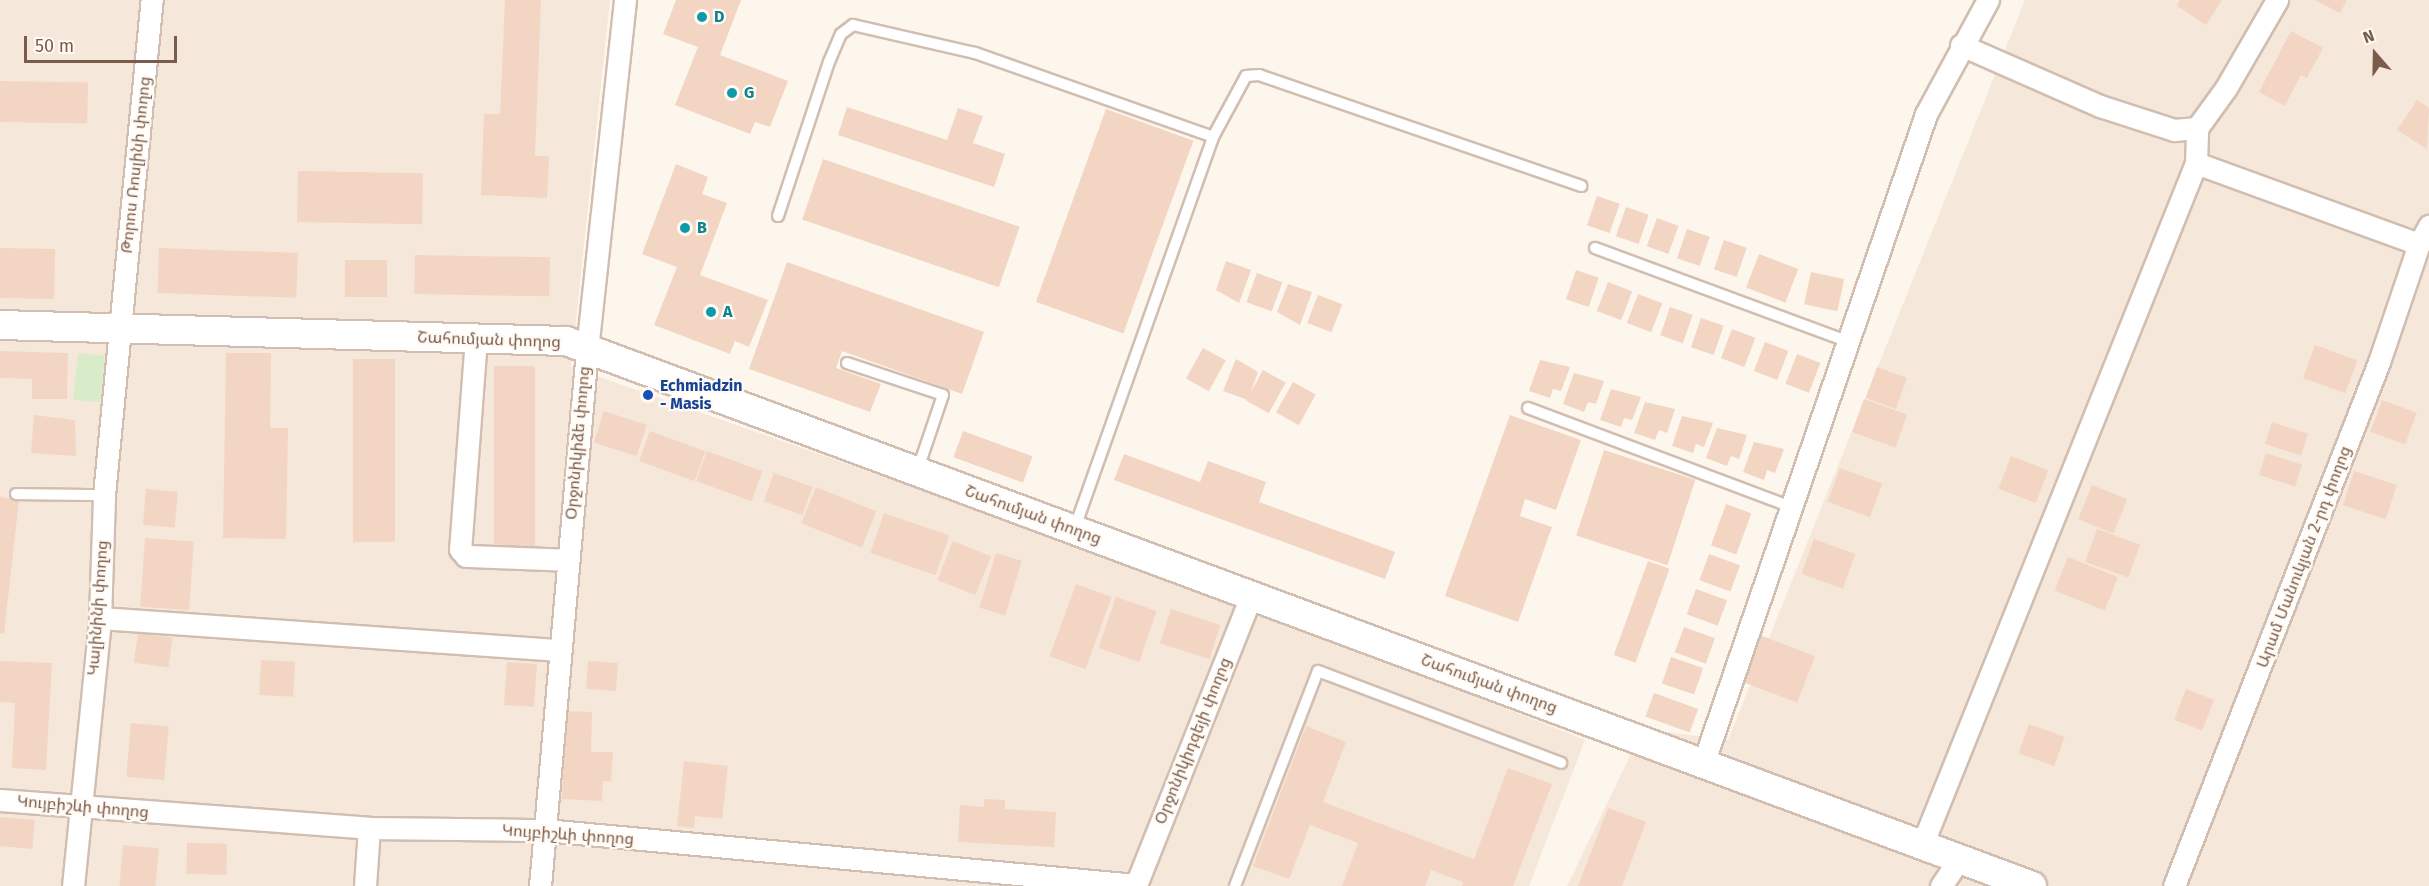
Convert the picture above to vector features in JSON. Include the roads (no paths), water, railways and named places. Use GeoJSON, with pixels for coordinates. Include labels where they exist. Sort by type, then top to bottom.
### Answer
{"type":"FeatureCollection","features":[{"type":"Feature","properties":{"kind":"main road","name":"Շահումյան փողոց"},"geometry":{"type":"LineString","coordinates":[[0,325],[566,341],[2032,886]]}},
{"type":"Feature","properties":{"kind":"street","name":"Թորոս Ռոսլինի փողոց"},"geometry":{"type":"LineString","coordinates":[[120,330],[152,0]]}},
{"type":"Feature","properties":{"kind":"street","name":"Օրջոնիկիձե փողոց"},"geometry":{"type":"LineString","coordinates":[[540,886],[586,350],[625,0]]}},
{"type":"Feature","properties":{"kind":"street"},"geometry":{"type":"LineString","coordinates":[[1703,764],[1926,114],[1961,45],[1988,0]]}},
{"type":"Feature","properties":{"kind":"street"},"geometry":{"type":"LineString","coordinates":[[1922,845],[2196,163],[2197,128],[2226,88],[2277,0]]}},
{"type":"Feature","properties":{"kind":"street"},"geometry":{"type":"LineString","coordinates":[[1961,45],[2100,106],[2174,130],[2197,128]]}},
{"type":"Feature","properties":{"kind":"street"},"geometry":{"type":"LineString","coordinates":[[2196,163],[2424,235]]}},
{"type":"Feature","properties":{"kind":"street","name":"Արամ Մանուկյան 2-րդ փողոց"},"geometry":{"type":"LineString","coordinates":[[2174,886],[2371,383],[2424,235]]}},
{"type":"Feature","properties":{"kind":"street","name":"Կալինինի փողոց"},"geometry":{"type":"LineString","coordinates":[[73,886],[99,618],[104,495],[120,330]]}},
{"type":"Feature","properties":{"kind":"street"},"geometry":{"type":"LineString","coordinates":[[476,338],[460,549],[466,556],[568,560]]}},
{"type":"Feature","properties":{"kind":"street","name":"Օրջոնիկիդզեյի փողոց"},"geometry":{"type":"LineString","coordinates":[[1136,885],[1251,596]]}},
{"type":"Feature","properties":{"kind":"street"},"geometry":{"type":"LineString","coordinates":[[99,618],[560,650]]}},
{"type":"Feature","properties":{"kind":"street","name":"Կույբիշևի փողոց"},"geometry":{"type":"LineString","coordinates":[[0,800],[80,808],[369,828],[546,830],[1136,885]]}},
{"type":"Feature","properties":{"kind":"street"},"geometry":{"type":"LineString","coordinates":[[366,886],[369,828]]}},
{"type":"Feature","properties":{"kind":"street"},"geometry":{"type":"LineString","coordinates":[[1941,886],[1959,859]]}},
{"type":"Feature","properties":{"kind":"lane"},"geometry":{"type":"LineString","coordinates":[[778,216],[829,62],[841,34],[853,25],[975,53],[1213,137]]}},
{"type":"Feature","properties":{"kind":"lane"},"geometry":{"type":"LineString","coordinates":[[1074,531],[1213,137],[1240,82],[1246,76],[1259,75],[1581,186]]}},
{"type":"Feature","properties":{"kind":"lane"},"geometry":{"type":"LineString","coordinates":[[1595,248],[1847,341]]}},
{"type":"Feature","properties":{"kind":"lane"},"geometry":{"type":"LineString","coordinates":[[847,363],[943,395],[917,472]]}},
{"type":"Feature","properties":{"kind":"lane"},"geometry":{"type":"LineString","coordinates":[[1528,408],[1791,507]]}},
{"type":"Feature","properties":{"kind":"lane"},"geometry":{"type":"LineString","coordinates":[[16,494],[104,495]]}},
{"type":"Feature","properties":{"kind":"lane"},"geometry":{"type":"LineString","coordinates":[[1235,886],[1318,671],[1561,763]]}},
{"type":"Feature","properties":{"kind":"place","name":"D"},"geometry":{"type":"Point","coordinates":[702,17]}},
{"type":"Feature","properties":{"kind":"place","name":"G"},"geometry":{"type":"Point","coordinates":[732,93]}},
{"type":"Feature","properties":{"kind":"place","name":"B"},"geometry":{"type":"Point","coordinates":[685,228]}},
{"type":"Feature","properties":{"kind":"place","name":"A"},"geometry":{"type":"Point","coordinates":[711,312]}},
{"type":"Feature","properties":{"kind":"place","name":"Echmiadzin - Masis"},"geometry":{"type":"Point","coordinates":[648,395]}}]}
